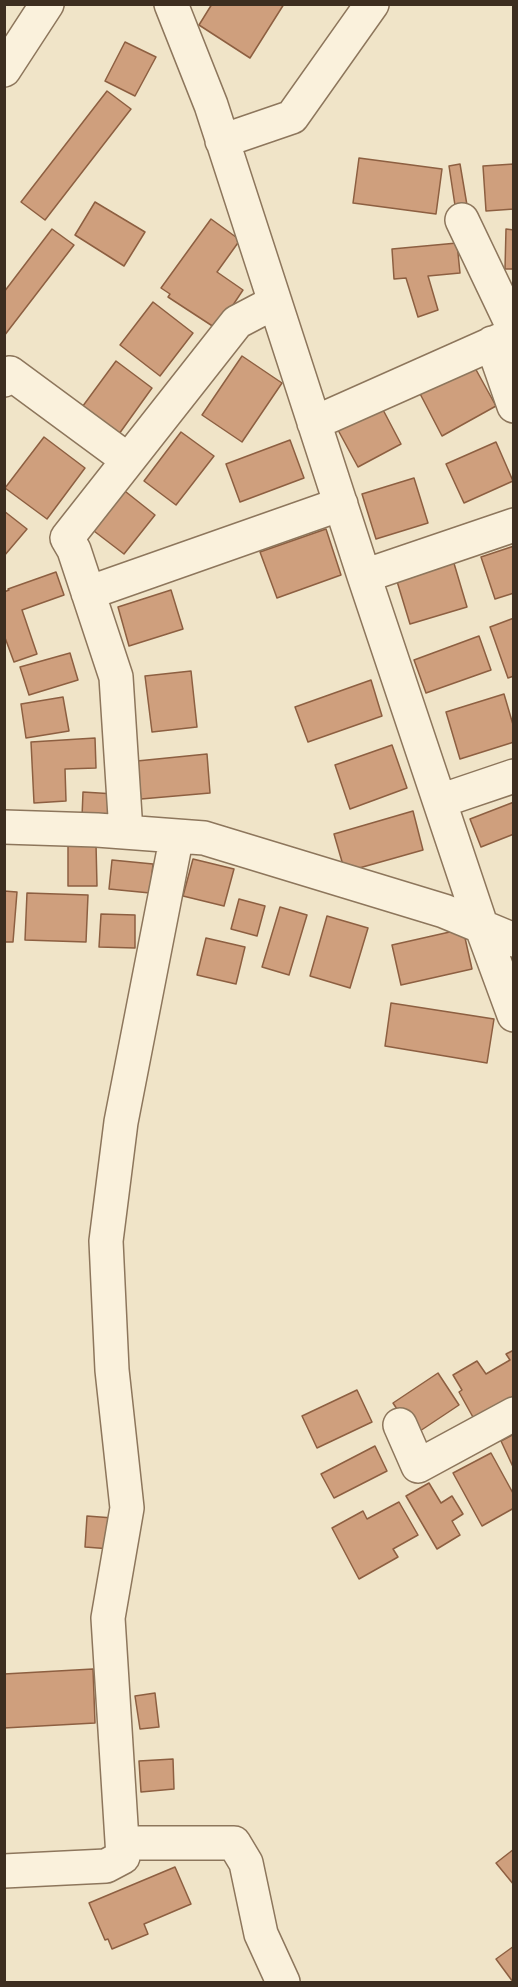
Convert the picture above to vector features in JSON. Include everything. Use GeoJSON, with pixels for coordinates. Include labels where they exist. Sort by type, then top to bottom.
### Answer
{"type":"FeatureCollection","features":[{"type":"Feature","properties":{"kind":"street"},"geometry":{"type":"LineString","coordinates":[[4,70],[47,4]]}},
{"type":"Feature","properties":{"kind":"street"},"geometry":{"type":"LineString","coordinates":[[171,4],[211,105],[364,576],[513,1015]]}},
{"type":"Feature","properties":{"kind":"street"},"geometry":{"type":"LineString","coordinates":[[222,141],[292,117],[372,4]]}},
{"type":"Feature","properties":{"kind":"street"},"geometry":{"type":"LineString","coordinates":[[462,220],[506,335],[513,406]]}},
{"type":"Feature","properties":{"kind":"street"},"geometry":{"type":"LineString","coordinates":[[126,832],[116,676],[67,538],[237,322],[275,302]]}},
{"type":"Feature","properties":{"kind":"street"},"geometry":{"type":"LineString","coordinates":[[314,423],[506,335]]}},
{"type":"Feature","properties":{"kind":"street"},"geometry":{"type":"LineString","coordinates":[[4,380],[10,373],[128,460]]}},
{"type":"Feature","properties":{"kind":"street"},"geometry":{"type":"LineString","coordinates":[[88,593],[341,504]]}},
{"type":"Feature","properties":{"kind":"street"},"geometry":{"type":"LineString","coordinates":[[364,576],[513,525]]}},
{"type":"Feature","properties":{"kind":"street"},"geometry":{"type":"LineString","coordinates":[[440,801],[513,776]]}},
{"type":"Feature","properties":{"kind":"street"},"geometry":{"type":"LineString","coordinates":[[4,827],[204,838],[444,911],[513,940]]}},
{"type":"Feature","properties":{"kind":"street"},"geometry":{"type":"LineString","coordinates":[[4,1871],[106,1866],[123,1857],[108,1618],[127,1508],[112,1370],[105,1241],[121,1122],[174,850],[172,836]]}},
{"type":"Feature","properties":{"kind":"street"},"geometry":{"type":"LineString","coordinates":[[400,1425],[418,1466],[513,1414]]}},
{"type":"Feature","properties":{"kind":"street"},"geometry":{"type":"LineString","coordinates":[[123,1843],[234,1843],[246,1863],[261,1934],[283,1983]]}},
{"type":"Feature","properties":{"kind":"building"},"geometry":{"type":"Polygon","coordinates":[[[212,4],[284,4],[250,58],[199,25],[212,4]]]}},
{"type":"Feature","properties":{"kind":"building"},"geometry":{"type":"Polygon","coordinates":[[[125,42],[156,57],[135,96],[105,81],[125,42]]]}},
{"type":"Feature","properties":{"kind":"building"},"geometry":{"type":"Polygon","coordinates":[[[107,91],[131,109],[45,220],[21,202],[107,91]]]}},
{"type":"Feature","properties":{"kind":"building"},"geometry":{"type":"Polygon","coordinates":[[[359,158],[442,169],[436,214],[353,203],[359,158]]]}},
{"type":"Feature","properties":{"kind":"building"},"geometry":{"type":"Polygon","coordinates":[[[460,164],[468,211],[456,212],[449,166],[460,164]]]}},
{"type":"Feature","properties":{"kind":"building"},"geometry":{"type":"Polygon","coordinates":[[[514,164],[514,209],[486,211],[483,166],[514,164]]]}},
{"type":"Feature","properties":{"kind":"building"},"geometry":{"type":"Polygon","coordinates":[[[95,202],[145,232],[124,266],[75,235],[95,202]]]}},
{"type":"Feature","properties":{"kind":"building"},"geometry":{"type":"Polygon","coordinates":[[[211,219],[240,240],[217,272],[243,290],[217,329],[168,297],[170,294],[161,288],[211,219]]]}},
{"type":"Feature","properties":{"kind":"building"},"geometry":{"type":"Polygon","coordinates":[[[52,229],[74,245],[4,336],[4,292],[52,229]]]}},
{"type":"Feature","properties":{"kind":"building"},"geometry":{"type":"Polygon","coordinates":[[[506,229],[514,230],[514,269],[505,269],[506,229]]]}},
{"type":"Feature","properties":{"kind":"building"},"geometry":{"type":"Polygon","coordinates":[[[457,243],[460,273],[428,276],[438,310],[418,317],[406,278],[394,279],[392,249],[457,243]]]}},
{"type":"Feature","properties":{"kind":"building"},"geometry":{"type":"Polygon","coordinates":[[[153,302],[193,333],[160,376],[120,345],[153,302]]]}},
{"type":"Feature","properties":{"kind":"building"},"geometry":{"type":"Polygon","coordinates":[[[242,356],[282,383],[242,442],[202,415],[242,356]]]}},
{"type":"Feature","properties":{"kind":"building"},"geometry":{"type":"Polygon","coordinates":[[[469,357],[496,406],[442,436],[416,386],[469,357]]]}},
{"type":"Feature","properties":{"kind":"building"},"geometry":{"type":"Polygon","coordinates":[[[116,361],[152,388],[114,441],[77,414],[116,361]]]}},
{"type":"Feature","properties":{"kind":"building"},"geometry":{"type":"Polygon","coordinates":[[[381,406],[401,444],[358,467],[338,430],[381,406]]]}},
{"type":"Feature","properties":{"kind":"building"},"geometry":{"type":"Polygon","coordinates":[[[181,432],[214,456],[176,505],[144,481],[181,432]]]}},
{"type":"Feature","properties":{"kind":"building"},"geometry":{"type":"Polygon","coordinates":[[[44,437],[85,468],[47,519],[5,488],[44,437]]]}},
{"type":"Feature","properties":{"kind":"building"},"geometry":{"type":"Polygon","coordinates":[[[290,440],[304,478],[240,502],[226,464],[290,440]]]}},
{"type":"Feature","properties":{"kind":"building"},"geometry":{"type":"Polygon","coordinates":[[[496,442],[513,481],[464,503],[446,464],[496,442]]]}},
{"type":"Feature","properties":{"kind":"building"},"geometry":{"type":"Polygon","coordinates":[[[414,478],[428,523],[376,539],[362,494],[414,478]]]}},
{"type":"Feature","properties":{"kind":"building"},"geometry":{"type":"Polygon","coordinates":[[[121,488],[155,515],[124,554],[90,528],[121,488]]]}},
{"type":"Feature","properties":{"kind":"building"},"geometry":{"type":"Polygon","coordinates":[[[4,511],[27,529],[4,556],[4,511]]]}},
{"type":"Feature","properties":{"kind":"building"},"geometry":{"type":"Polygon","coordinates":[[[326,529],[341,575],[277,598],[260,552],[326,529]]]}},
{"type":"Feature","properties":{"kind":"building"},"geometry":{"type":"Polygon","coordinates":[[[514,546],[514,593],[495,599],[481,557],[514,546]]]}},
{"type":"Feature","properties":{"kind":"building"},"geometry":{"type":"Polygon","coordinates":[[[453,560],[467,607],[410,624],[396,578],[453,560]]]}},
{"type":"Feature","properties":{"kind":"building"},"geometry":{"type":"Polygon","coordinates":[[[56,572],[64,595],[22,610],[37,654],[14,662],[4,635],[4,592],[56,572]]]}},
{"type":"Feature","properties":{"kind":"building"},"geometry":{"type":"Polygon","coordinates":[[[171,590],[183,629],[129,646],[118,607],[171,590]]]}},
{"type":"Feature","properties":{"kind":"building"},"geometry":{"type":"Polygon","coordinates":[[[514,618],[514,676],[508,678],[490,627],[514,618]]]}},
{"type":"Feature","properties":{"kind":"building"},"geometry":{"type":"Polygon","coordinates":[[[479,636],[491,670],[426,693],[414,660],[479,636]]]}},
{"type":"Feature","properties":{"kind":"building"},"geometry":{"type":"Polygon","coordinates":[[[70,653],[78,680],[29,695],[20,667],[70,653]]]}},
{"type":"Feature","properties":{"kind":"building"},"geometry":{"type":"Polygon","coordinates":[[[191,671],[197,727],[152,732],[145,676],[191,671]]]}},
{"type":"Feature","properties":{"kind":"building"},"geometry":{"type":"Polygon","coordinates":[[[371,680],[382,716],[308,742],[295,707],[371,680]]]}},
{"type":"Feature","properties":{"kind":"building"},"geometry":{"type":"Polygon","coordinates":[[[504,694],[514,728],[514,742],[460,759],[446,712],[504,694]]]}},
{"type":"Feature","properties":{"kind":"building"},"geometry":{"type":"Polygon","coordinates":[[[63,697],[69,731],[26,738],[21,704],[63,697]]]}},
{"type":"Feature","properties":{"kind":"building"},"geometry":{"type":"Polygon","coordinates":[[[95,738],[96,768],[65,769],[66,801],[34,803],[31,742],[95,738]]]}},
{"type":"Feature","properties":{"kind":"building"},"geometry":{"type":"Polygon","coordinates":[[[392,745],[407,788],[350,809],[335,765],[392,745]]]}},
{"type":"Feature","properties":{"kind":"building"},"geometry":{"type":"Polygon","coordinates":[[[207,754],[210,793],[141,799],[137,761],[207,754]]]}},
{"type":"Feature","properties":{"kind":"building"},"geometry":{"type":"Polygon","coordinates":[[[83,792],[115,794],[114,818],[82,817],[83,792]]]}},
{"type":"Feature","properties":{"kind":"building"},"geometry":{"type":"Polygon","coordinates":[[[514,802],[514,834],[481,847],[470,819],[514,802]]]}},
{"type":"Feature","properties":{"kind":"building"},"geometry":{"type":"Polygon","coordinates":[[[413,811],[423,850],[345,872],[334,834],[413,811]]]}},
{"type":"Feature","properties":{"kind":"building"},"geometry":{"type":"Polygon","coordinates":[[[96,844],[97,886],[68,886],[68,845],[96,844]]]}},
{"type":"Feature","properties":{"kind":"building"},"geometry":{"type":"Polygon","coordinates":[[[193,859],[234,869],[224,906],[183,896],[193,859]]]}},
{"type":"Feature","properties":{"kind":"building"},"geometry":{"type":"Polygon","coordinates":[[[112,860],[153,864],[150,893],[109,889],[112,860]]]}},
{"type":"Feature","properties":{"kind":"building"},"geometry":{"type":"Polygon","coordinates":[[[4,891],[17,892],[13,942],[4,942],[4,891]]]}},
{"type":"Feature","properties":{"kind":"building"},"geometry":{"type":"Polygon","coordinates":[[[27,893],[88,895],[86,942],[25,940],[27,893]]]}},
{"type":"Feature","properties":{"kind":"building"},"geometry":{"type":"Polygon","coordinates":[[[239,899],[265,906],[257,936],[231,929],[239,899]]]}},
{"type":"Feature","properties":{"kind":"building"},"geometry":{"type":"Polygon","coordinates":[[[280,907],[307,915],[289,975],[262,967],[280,907]]]}},
{"type":"Feature","properties":{"kind":"building"},"geometry":{"type":"Polygon","coordinates":[[[101,914],[135,915],[135,948],[99,947],[101,914]]]}},
{"type":"Feature","properties":{"kind":"building"},"geometry":{"type":"Polygon","coordinates":[[[327,916],[368,928],[350,988],[310,976],[327,916]]]}},
{"type":"Feature","properties":{"kind":"building"},"geometry":{"type":"Polygon","coordinates":[[[463,929],[472,969],[401,985],[392,945],[463,929]]]}},
{"type":"Feature","properties":{"kind":"building"},"geometry":{"type":"Polygon","coordinates":[[[206,938],[245,947],[236,984],[197,975],[206,938]]]}},
{"type":"Feature","properties":{"kind":"building"},"geometry":{"type":"Polygon","coordinates":[[[391,1003],[494,1019],[487,1063],[385,1046],[391,1003]]]}},
{"type":"Feature","properties":{"kind":"building"},"geometry":{"type":"Polygon","coordinates":[[[514,1350],[514,1407],[479,1428],[459,1392],[462,1390],[453,1375],[477,1361],[486,1374],[510,1360],[506,1354],[514,1350]]]}},
{"type":"Feature","properties":{"kind":"building"},"geometry":{"type":"Polygon","coordinates":[[[438,1373],[459,1405],[414,1435],[393,1403],[438,1373]]]}},
{"type":"Feature","properties":{"kind":"building"},"geometry":{"type":"Polygon","coordinates":[[[357,1390],[372,1422],[317,1448],[302,1416],[357,1390]]]}},
{"type":"Feature","properties":{"kind":"building"},"geometry":{"type":"Polygon","coordinates":[[[514,1434],[514,1469],[501,1441],[514,1434]]]}},
{"type":"Feature","properties":{"kind":"building"},"geometry":{"type":"Polygon","coordinates":[[[375,1446],[387,1471],[334,1498],[321,1474],[375,1446]]]}},
{"type":"Feature","properties":{"kind":"building"},"geometry":{"type":"Polygon","coordinates":[[[491,1453],[514,1495],[514,1508],[482,1526],[453,1473],[491,1453]]]}},
{"type":"Feature","properties":{"kind":"building"},"geometry":{"type":"Polygon","coordinates":[[[429,1483],[441,1503],[452,1496],[463,1514],[452,1521],[460,1535],[437,1549],[406,1496],[429,1483]]]}},
{"type":"Feature","properties":{"kind":"building"},"geometry":{"type":"Polygon","coordinates":[[[399,1502],[418,1535],[393,1549],[398,1557],[359,1579],[332,1528],[363,1511],[367,1519],[399,1502]]]}},
{"type":"Feature","properties":{"kind":"building"},"geometry":{"type":"Polygon","coordinates":[[[87,1516],[113,1518],[111,1549],[85,1547],[87,1516]]]}},
{"type":"Feature","properties":{"kind":"building"},"geometry":{"type":"Polygon","coordinates":[[[93,1669],[95,1723],[4,1728],[4,1674],[93,1669]]]}},
{"type":"Feature","properties":{"kind":"building"},"geometry":{"type":"Polygon","coordinates":[[[155,1693],[159,1727],[140,1729],[135,1696],[155,1693]]]}},
{"type":"Feature","properties":{"kind":"building"},"geometry":{"type":"Polygon","coordinates":[[[173,1759],[174,1789],[141,1792],[139,1761],[173,1759]]]}},
{"type":"Feature","properties":{"kind":"building"},"geometry":{"type":"Polygon","coordinates":[[[514,1849],[514,1885],[496,1863],[514,1849]]]}},
{"type":"Feature","properties":{"kind":"building"},"geometry":{"type":"Polygon","coordinates":[[[175,1867],[191,1904],[144,1924],[148,1934],[112,1949],[108,1939],[105,1940],[89,1903],[175,1867]]]}},
{"type":"Feature","properties":{"kind":"building"},"geometry":{"type":"Polygon","coordinates":[[[514,1946],[514,1982],[513,1982],[496,1959],[514,1946]]]}}]}
